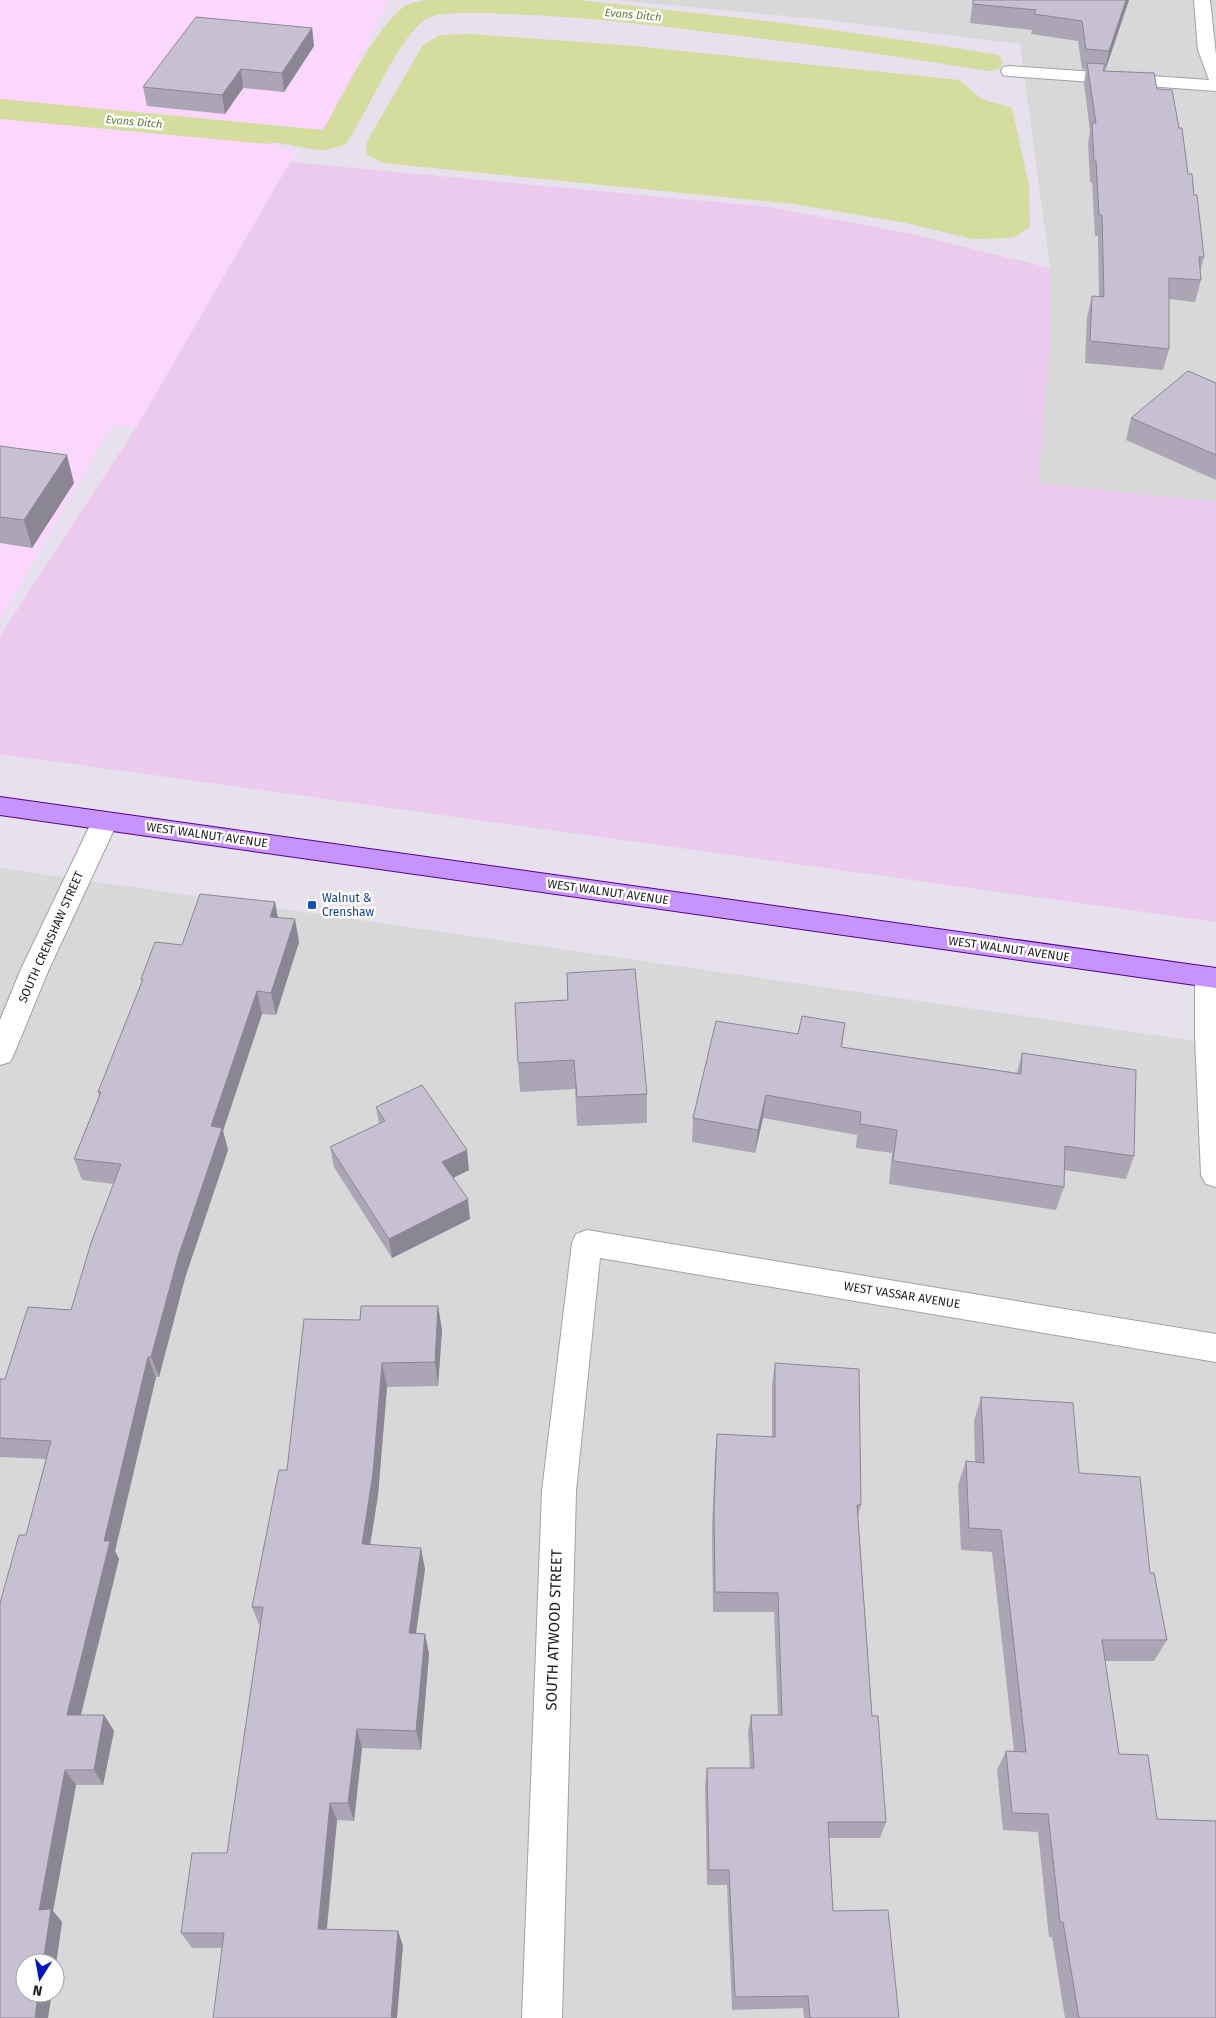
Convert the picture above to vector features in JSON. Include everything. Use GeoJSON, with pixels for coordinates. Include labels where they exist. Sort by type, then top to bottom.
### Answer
{"type":"FeatureCollection","features":[{"type":"Feature","properties":{"kind":"main road","name":"WEST WALNUT AVENUE"},"geometry":{"type":"LineString","coordinates":[[0,806],[1212,977]]}},
{"type":"Feature","properties":{"kind":"street"},"geometry":{"type":"LineString","coordinates":[[1202,0],[1206,50],[1216,79]]}},
{"type":"Feature","properties":{"kind":"street"},"geometry":{"type":"LineString","coordinates":[[1009,71],[1216,86]]}},
{"type":"Feature","properties":{"kind":"street","name":"SOUTH CRENSHAW STREET"},"geometry":{"type":"LineString","coordinates":[[0,1054],[35,968],[105,821]]}},
{"type":"Feature","properties":{"kind":"street"},"geometry":{"type":"LineString","coordinates":[[1212,977],[1209,1037],[1216,1174]]}},
{"type":"Feature","properties":{"kind":"street","name":"WEST VASSAR AVENUE"},"geometry":{"type":"LineString","coordinates":[[588,1243],[1216,1348]]}},
{"type":"Feature","properties":{"kind":"street","name":"SOUTH ATWOOD STREET"},"geometry":{"type":"LineString","coordinates":[[542,2018],[559,1491],[588,1243]]}},
{"type":"Feature","properties":{"kind":"shaded area"},"geometry":{"type":"Polygon","coordinates":[[[0,0],[388,0],[325,133],[287,129],[275,148],[296,151],[136,428],[111,426],[0,620],[0,0]]]}},
{"type":"Feature","properties":{"kind":"shaded area"},"geometry":{"type":"Polygon","coordinates":[[[615,0],[1216,0],[1216,502],[1038,483],[1050,342],[1050,268],[1020,44],[827,20],[615,0]]]}},
{"type":"Feature","properties":{"kind":"shaded area"},"geometry":{"type":"Polygon","coordinates":[[[470,34],[634,46],[959,80],[982,99],[1012,108],[1029,186],[1030,227],[1013,238],[973,239],[901,222],[794,204],[383,163],[366,154],[367,141],[423,45],[440,35],[470,34]]]}},
{"type":"Feature","properties":{"kind":"shaded area"},"geometry":{"type":"Polygon","coordinates":[[[290,162],[769,207],[912,234],[1050,268],[1050,342],[1038,483],[1216,502],[1216,922],[0,754],[0,636],[136,428],[290,162]]]}},
{"type":"Feature","properties":{"kind":"shaded area"},"geometry":{"type":"Polygon","coordinates":[[[0,868],[1216,1044],[1216,2018],[0,2018],[0,868]]]}},
{"type":"Feature","properties":{"kind":"building"},"geometry":{"type":"Polygon","coordinates":[[[973,0],[1126,0],[1109,51],[1086,49],[1082,21],[1034,14],[1036,10],[973,4],[973,0]]]}},
{"type":"Feature","properties":{"kind":"building"},"geometry":{"type":"Polygon","coordinates":[[[196,17],[312,28],[282,73],[241,69],[222,95],[143,87],[196,17]]]}},
{"type":"Feature","properties":{"kind":"building"},"geometry":{"type":"Polygon","coordinates":[[[1087,63],[1105,64],[1103,71],[1154,73],[1157,89],[1172,90],[1179,128],[1182,128],[1188,174],[1192,174],[1194,195],[1197,195],[1204,257],[1199,257],[1201,280],[1169,278],[1169,349],[1090,341],[1092,296],[1104,297],[1102,215],[1099,215],[1092,123],[1096,123],[1087,63]]]}},
{"type":"Feature","properties":{"kind":"building"},"geometry":{"type":"Polygon","coordinates":[[[1188,371],[1216,383],[1216,455],[1131,418],[1188,371]]]}},
{"type":"Feature","properties":{"kind":"building"},"geometry":{"type":"Polygon","coordinates":[[[0,446],[67,455],[24,520],[0,517],[0,446]]]}},
{"type":"Feature","properties":{"kind":"building"},"geometry":{"type":"Polygon","coordinates":[[[200,894],[275,902],[270,917],[295,919],[271,993],[257,991],[211,1126],[222,1128],[178,1257],[151,1357],[148,1357],[104,1541],[110,1541],[67,1715],[104,1715],[94,1770],[65,1770],[39,1910],[51,1909],[44,1953],[15,1953],[15,2003],[37,2003],[35,2018],[0,2018],[0,1603],[19,1535],[26,1535],[51,1441],[0,1438],[0,1379],[5,1379],[28,1307],[71,1310],[91,1243],[121,1164],[74,1159],[101,1092],[98,1092],[143,979],[141,979],[155,942],[182,945],[200,894]]]}},
{"type":"Feature","properties":{"kind":"building"},"geometry":{"type":"Polygon","coordinates":[[[635,969],[647,1094],[577,1097],[574,1060],[518,1063],[515,1003],[568,1000],[567,973],[635,969]]]}},
{"type":"Feature","properties":{"kind":"building"},"geometry":{"type":"Polygon","coordinates":[[[802,1016],[845,1023],[841,1047],[1021,1074],[1022,1053],[1136,1070],[1134,1156],[1065,1146],[1064,1187],[893,1161],[897,1130],[860,1124],[861,1112],[766,1095],[758,1130],[693,1118],[716,1021],[798,1034],[802,1016]]]}},
{"type":"Feature","properties":{"kind":"building"},"geometry":{"type":"Polygon","coordinates":[[[422,1085],[467,1150],[442,1162],[468,1199],[389,1239],[330,1147],[385,1121],[376,1107],[422,1085]]]}},
{"type":"Feature","properties":{"kind":"building"},"geometry":{"type":"Polygon","coordinates":[[[361,1306],[438,1306],[435,1362],[382,1363],[373,1473],[362,1544],[421,1548],[409,1633],[425,1634],[416,1731],[357,1729],[348,1803],[330,1803],[318,1929],[398,1931],[391,2018],[213,2018],[224,1933],[181,1933],[192,1853],[227,1853],[263,1607],[252,1607],[279,1470],[287,1470],[304,1319],[360,1320],[361,1306]]]}},
{"type":"Feature","properties":{"kind":"building"},"geometry":{"type":"Polygon","coordinates":[[[775,1363],[859,1369],[861,1505],[857,1505],[872,1716],[878,1716],[886,1822],[828,1822],[833,1911],[888,1910],[899,2018],[810,2018],[808,1996],[735,1997],[729,1870],[709,1870],[707,1768],[754,1768],[751,1715],[782,1715],[778,1593],[715,1592],[714,1508],[717,1434],[775,1437],[775,1363]]]}},
{"type":"Feature","properties":{"kind":"building"},"geometry":{"type":"Polygon","coordinates":[[[981,1397],[1073,1403],[1079,1473],[1140,1477],[1150,1573],[1154,1573],[1167,1640],[1102,1640],[1119,1754],[1148,1755],[1157,1819],[1216,1821],[1216,2018],[1079,2018],[1063,1922],[1060,1922],[1048,1814],[1012,1813],[1006,1751],[1026,1752],[1001,1530],[969,1528],[966,1461],[984,1463],[981,1397]]]}},
{"type":"Feature","properties":{"kind":"waterway","name":"Evans Ditch"},"geometry":{"type":"LineString","coordinates":[[285,136],[323,140],[335,137],[385,49],[397,32],[418,11],[433,8],[473,5],[520,5],[579,9],[733,25],[988,62]]}},
{"type":"Feature","properties":{"kind":"waterway","name":"Evans Ditch"},"geometry":{"type":"LineString","coordinates":[[0,109],[268,134]]}},
{"type":"Feature","properties":{"kind":"place","name":"Walnut & Crenshaw"},"geometry":{"type":"Point","coordinates":[312,905]}}]}
